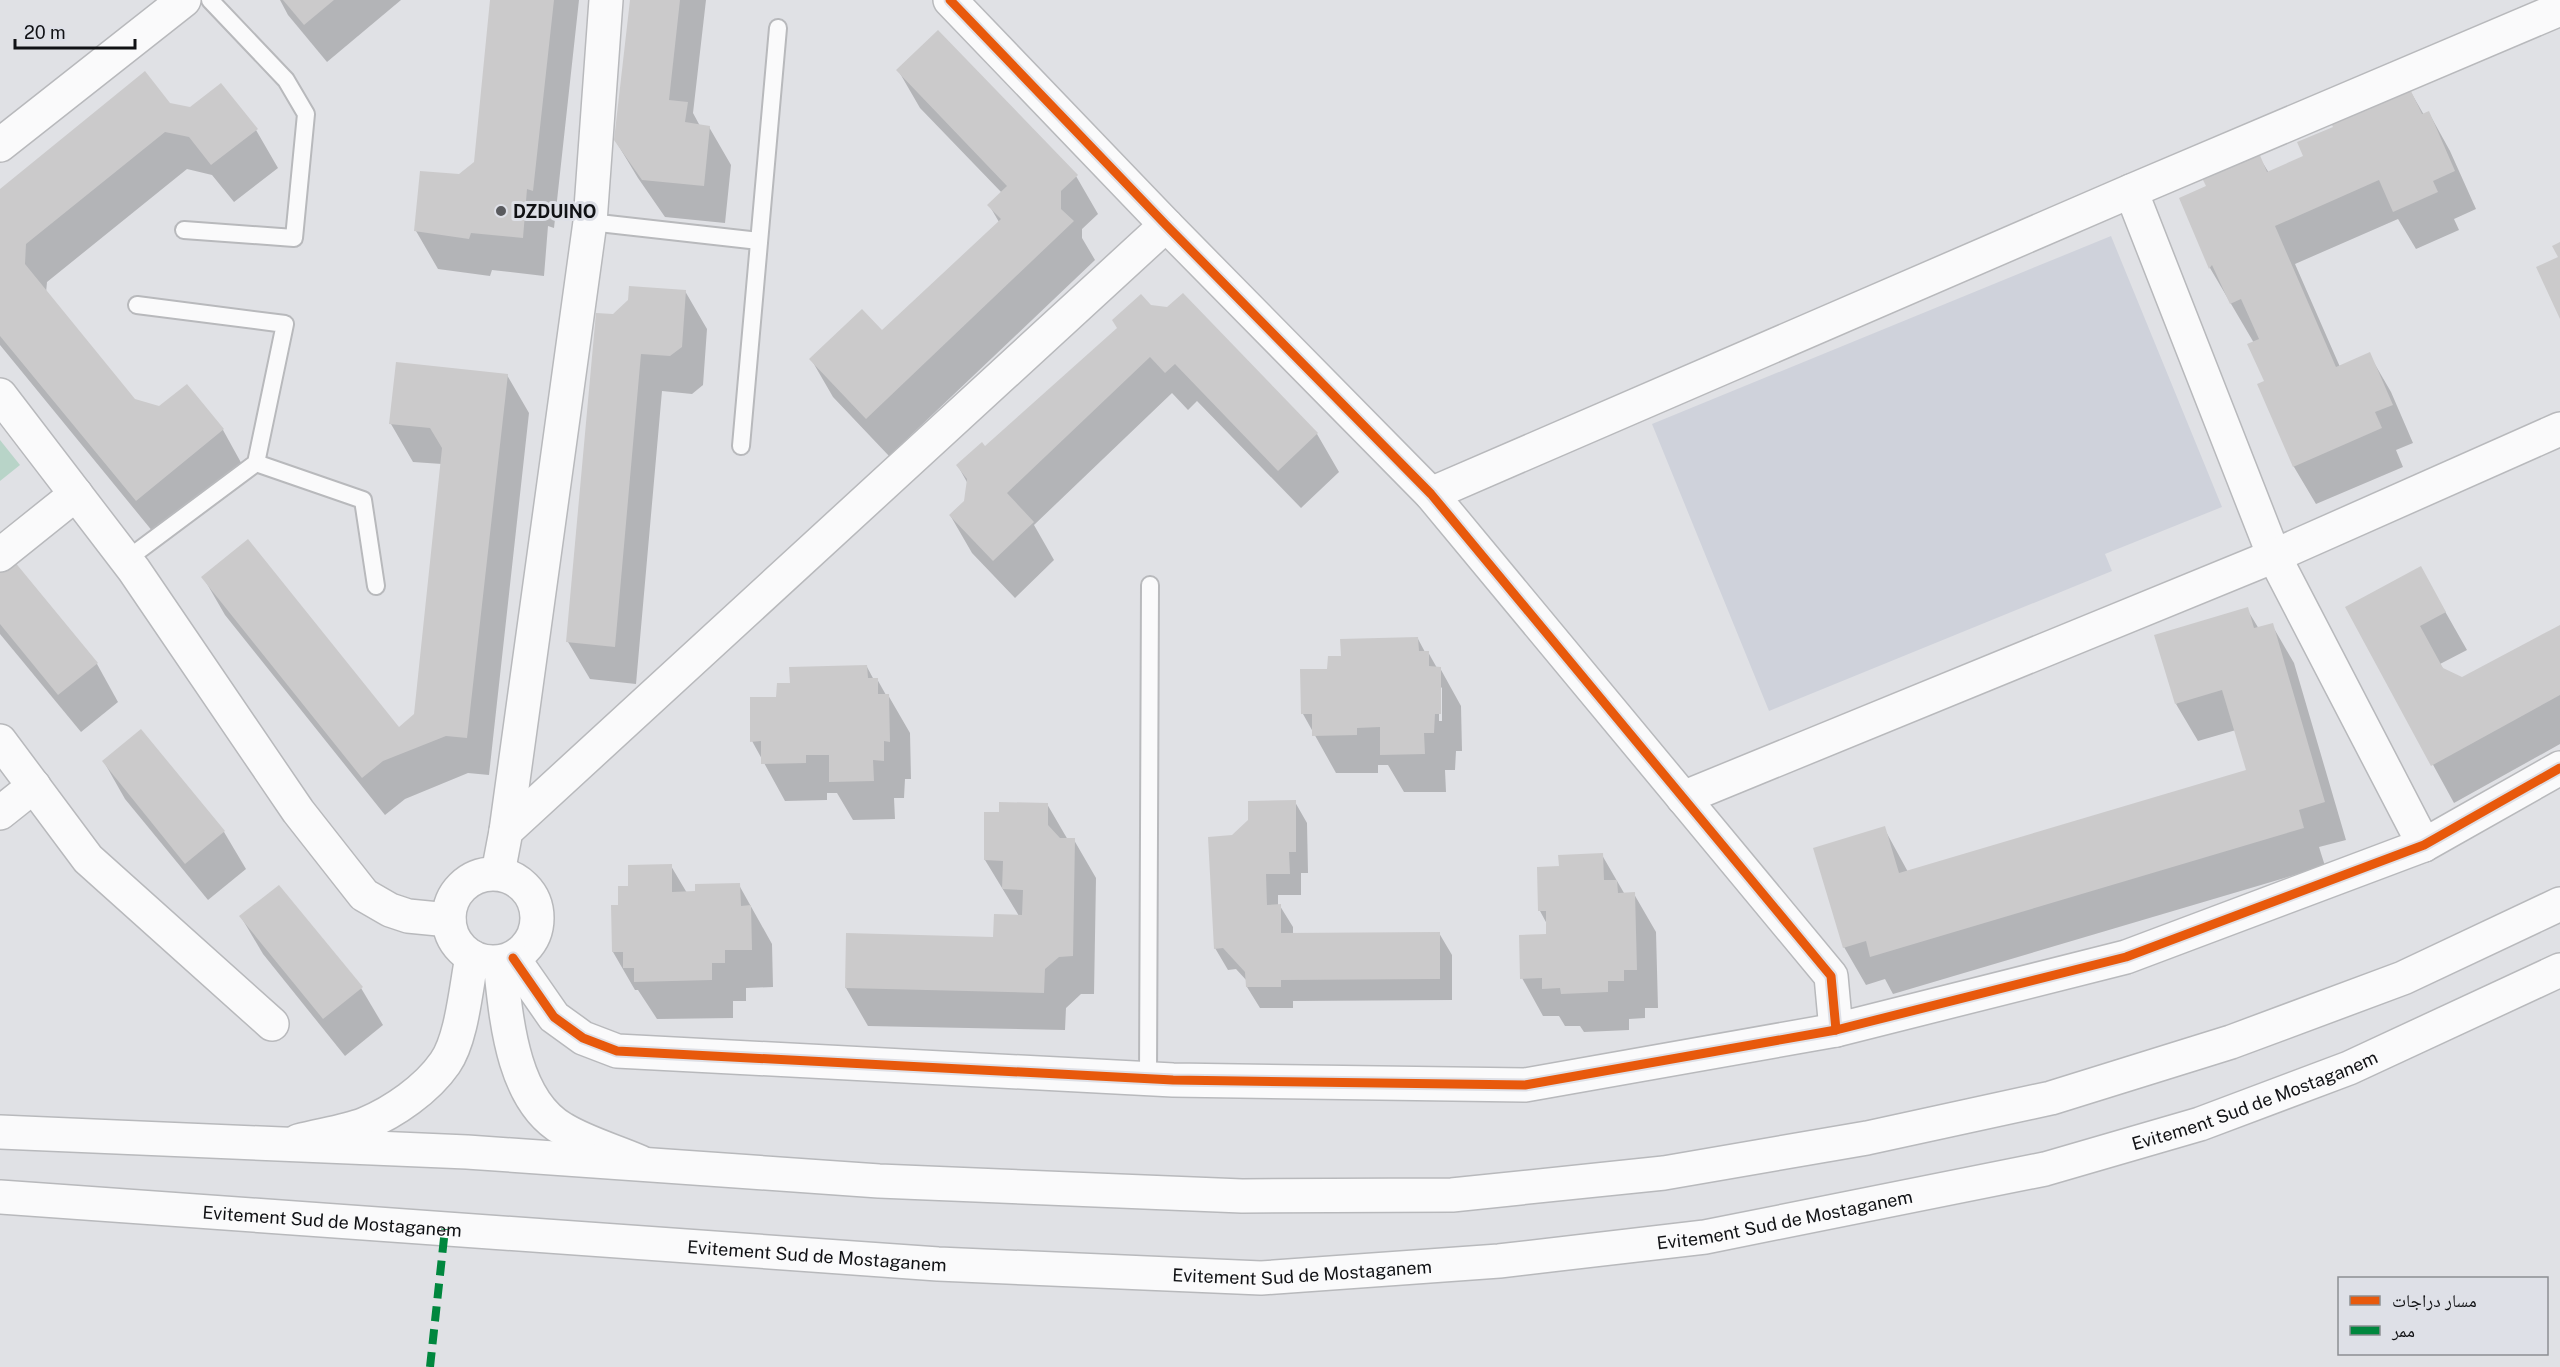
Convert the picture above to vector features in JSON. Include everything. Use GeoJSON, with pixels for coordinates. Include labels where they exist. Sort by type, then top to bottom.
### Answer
{"type":"FeatureCollection","features":[{"type":"Feature","properties":{"kind":"main road"},"geometry":{"type":"LineString","coordinates":[[0,145],[184,0]]}},
{"type":"Feature","properties":{"kind":"main road"},"geometry":{"type":"LineString","coordinates":[[498,873],[506,831],[590,222],[606,0]]}},
{"type":"Feature","properties":{"kind":"main road"},"geometry":{"type":"LineString","coordinates":[[950,0],[1166,225],[1431,494],[1831,976],[1836,1030]]}},
{"type":"Feature","properties":{"kind":"main road"},"geometry":{"type":"LineString","coordinates":[[1431,494],[2131,190],[2560,9]]}},
{"type":"Feature","properties":{"kind":"main road"},"geometry":{"type":"LineString","coordinates":[[2131,190],[2274,556],[2424,845]]}},
{"type":"Feature","properties":{"kind":"main road"},"geometry":{"type":"LineString","coordinates":[[506,831],[1166,225]]}},
{"type":"Feature","properties":{"kind":"main road"},"geometry":{"type":"LineString","coordinates":[[0,395],[126,560],[297,811],[364,895],[390,910],[408,916],[449,920]]}},
{"type":"Feature","properties":{"kind":"main road"},"geometry":{"type":"LineString","coordinates":[[1683,798],[2274,556],[2560,429]]}},
{"type":"Feature","properties":{"kind":"main road"},"geometry":{"type":"LineString","coordinates":[[0,555],[76,494]]}},
{"type":"Feature","properties":{"kind":"main road"},"geometry":{"type":"LineString","coordinates":[[0,741],[88,859],[272,1024]]}},
{"type":"Feature","properties":{"kind":"main road"},"geometry":{"type":"LineString","coordinates":[[285,1144],[364,1124],[396,1107],[426,1083],[446,1062],[460,1026],[495,959],[525,950],[538,925],[538,911],[533,897],[525,886],[512,877],[498,873],[483,875],[468,881],[458,891],[451,905],[449,920],[452,935],[460,947],[495,959],[554,1017],[583,1038],[617,1050],[1148,1078],[1525,1085],[1836,1030],[2126,957],[2424,845],[2560,768]]}},
{"type":"Feature","properties":{"kind":"main road"},"geometry":{"type":"LineString","coordinates":[[0,813],[34,786]]}},
{"type":"Feature","properties":{"kind":"main road"},"geometry":{"type":"LineString","coordinates":[[0,1132],[467,1152],[879,1181],[1242,1196],[1452,1195],[1664,1173],[1867,1138],[2051,1098],[2231,1042],[2403,978],[2560,904]]}},
{"type":"Feature","properties":{"kind":"main road"},"geometry":{"type":"LineString","coordinates":[[495,959],[507,1030],[535,1104],[562,1129],[647,1165]]}},
{"type":"Feature","properties":{"kind":"main road","name":"Evitement Sud de Mostaganem"},"geometry":{"type":"LineString","coordinates":[[0,1197],[938,1264],[1261,1278],[1499,1261],[1705,1237],[2045,1169],[2200,1124],[2349,1068],[2560,970]]}},
{"type":"Feature","properties":{"kind":"lane"},"geometry":{"type":"LineString","coordinates":[[184,230],[294,238],[306,114],[286,80],[210,0]]}},
{"type":"Feature","properties":{"kind":"lane"},"geometry":{"type":"LineString","coordinates":[[741,446],[778,28]]}},
{"type":"Feature","properties":{"kind":"lane"},"geometry":{"type":"LineString","coordinates":[[590,222],[759,241]]}},
{"type":"Feature","properties":{"kind":"lane"},"geometry":{"type":"LineString","coordinates":[[126,560],[256,463],[285,324],[137,305]]}},
{"type":"Feature","properties":{"kind":"lane"},"geometry":{"type":"LineString","coordinates":[[256,463],[363,500],[376,586]]}},
{"type":"Feature","properties":{"kind":"lane"},"geometry":{"type":"LineString","coordinates":[[1148,1078],[1150,585]]}},
{"type":"Feature","properties":{"kind":"shaded area"},"geometry":{"type":"Polygon","coordinates":[[[2111,236],[2222,507],[2105,554],[2112,571],[1769,711],[1652,424],[2111,236]]]}},
{"type":"Feature","properties":{"kind":"green space"},"geometry":{"type":"Polygon","coordinates":[[[0,440],[20,465],[0,481],[0,440]]]}},
{"type":"Feature","properties":{"kind":"building"},"geometry":{"type":"Polygon","coordinates":[[[283,0],[334,0],[304,25],[283,0]]]}},
{"type":"Feature","properties":{"kind":"building"},"geometry":{"type":"Polygon","coordinates":[[[490,0],[554,0],[533,191],[527,189],[523,238],[471,233],[469,239],[414,231],[420,171],[459,174],[474,162],[490,0]]]}},
{"type":"Feature","properties":{"kind":"building"},"geometry":{"type":"Polygon","coordinates":[[[630,0],[680,0],[669,100],[688,102],[685,122],[710,126],[704,186],[642,180],[614,140],[630,0]]]}},
{"type":"Feature","properties":{"kind":"building"},"geometry":{"type":"Polygon","coordinates":[[[938,30],[1078,175],[1061,191],[1061,209],[1074,221],[866,419],[809,359],[862,309],[882,330],[1001,219],[987,205],[1007,186],[896,70],[938,30]]]}},
{"type":"Feature","properties":{"kind":"building"},"geometry":{"type":"Polygon","coordinates":[[[145,71],[170,103],[190,107],[221,83],[258,129],[211,165],[189,137],[165,132],[26,244],[25,264],[135,399],[159,406],[187,384],[224,429],[136,501],[0,336],[0,189],[145,71]]]}},
{"type":"Feature","properties":{"kind":"building"},"geometry":{"type":"Polygon","coordinates":[[[2409,87],[2422,114],[2429,111],[2455,171],[2433,181],[2438,192],[2393,212],[2379,180],[2275,226],[2336,367],[2370,352],[2393,405],[2375,412],[2382,428],[2293,467],[2257,384],[2264,381],[2247,344],[2259,339],[2241,299],[2230,304],[2212,265],[2209,269],[2179,198],[2206,186],[2202,178],[2259,153],[2267,172],[2303,156],[2297,142],[2333,127],[2330,121],[2409,87]]]}},
{"type":"Feature","properties":{"kind":"building"},"geometry":{"type":"Polygon","coordinates":[[[2560,242],[2560,319],[2536,267],[2558,257],[2552,246],[2560,242]]]}},
{"type":"Feature","properties":{"kind":"building"},"geometry":{"type":"Polygon","coordinates":[[[629,286],[686,290],[682,347],[670,356],[641,354],[615,647],[566,642],[596,313],[613,314],[628,300],[629,286]]]}},
{"type":"Feature","properties":{"kind":"building"},"geometry":{"type":"Polygon","coordinates":[[[1183,293],[1318,433],[1278,471],[1175,364],[1165,373],[1150,357],[1007,493],[1034,522],[993,561],[949,515],[964,501],[967,479],[956,465],[982,442],[985,446],[1117,328],[1112,320],[1141,294],[1151,305],[1167,307],[1183,293]]]}},
{"type":"Feature","properties":{"kind":"building"},"geometry":{"type":"Polygon","coordinates":[[[396,362],[508,374],[467,738],[446,736],[383,761],[362,778],[201,577],[248,539],[399,727],[414,714],[442,448],[430,428],[389,424],[396,362]]]}},
{"type":"Feature","properties":{"kind":"building"},"geometry":{"type":"Polygon","coordinates":[[[14,561],[98,663],[58,695],[0,624],[0,572],[14,561]]]}},
{"type":"Feature","properties":{"kind":"building"},"geometry":{"type":"Polygon","coordinates":[[[2421,566],[2446,612],[2420,626],[2443,668],[2462,677],[2560,625],[2560,695],[2431,766],[2345,607],[2421,566]]]}},
{"type":"Feature","properties":{"kind":"building"},"geometry":{"type":"Polygon","coordinates":[[[2248,607],[2254,628],[2273,623],[2325,802],[2299,810],[2304,828],[1870,957],[1866,941],[1843,948],[1813,848],[1885,826],[1899,873],[2246,770],[2222,690],[2175,704],[2154,635],[2248,607]]]}},
{"type":"Feature","properties":{"kind":"building"},"geometry":{"type":"Polygon","coordinates":[[[1418,637],[1419,651],[1429,651],[1429,666],[1441,667],[1441,714],[1435,714],[1434,733],[1424,733],[1425,754],[1380,755],[1380,727],[1357,728],[1357,735],[1312,736],[1312,714],[1301,714],[1300,669],[1327,669],[1328,656],[1341,656],[1340,639],[1418,637]]]}},
{"type":"Feature","properties":{"kind":"building"},"geometry":{"type":"Polygon","coordinates":[[[867,665],[868,678],[878,678],[878,694],[889,694],[890,742],[884,741],[884,761],[873,760],[874,781],[829,782],[829,755],[806,755],[806,763],[761,764],[761,741],[750,742],[750,697],[776,697],[777,683],[790,683],[789,667],[867,665]]]}},
{"type":"Feature","properties":{"kind":"building"},"geometry":{"type":"Polygon","coordinates":[[[141,729],[225,831],[185,864],[102,761],[141,729]]]}},
{"type":"Feature","properties":{"kind":"building"},"geometry":{"type":"Polygon","coordinates":[[[1296,800],[1296,852],[1289,852],[1290,874],[1266,874],[1267,905],[1281,904],[1281,933],[1440,932],[1440,979],[1281,980],[1281,987],[1246,987],[1245,972],[1223,948],[1214,949],[1208,837],[1232,835],[1248,820],[1248,801],[1296,800]]]}},
{"type":"Feature","properties":{"kind":"building"},"geometry":{"type":"Polygon","coordinates":[[[999,802],[1048,803],[1048,825],[1060,838],[1075,838],[1073,956],[1059,957],[1045,969],[1044,993],[845,988],[846,933],[993,937],[994,914],[1022,915],[1023,890],[1002,889],[1003,861],[984,860],[984,812],[999,812],[999,802]]]}},
{"type":"Feature","properties":{"kind":"building"},"geometry":{"type":"Polygon","coordinates":[[[1603,853],[1604,880],[1617,880],[1618,893],[1635,892],[1637,970],[1624,970],[1624,981],[1608,981],[1608,992],[1561,994],[1560,988],[1542,989],[1542,978],[1520,979],[1519,935],[1546,934],[1546,911],[1538,911],[1537,867],[1559,866],[1558,855],[1603,853]]]}},
{"type":"Feature","properties":{"kind":"building"},"geometry":{"type":"Polygon","coordinates":[[[672,864],[672,892],[695,891],[695,884],[740,883],[741,906],[751,905],[752,950],[725,950],[725,963],[712,963],[712,980],[634,982],[634,968],[623,968],[623,952],[612,952],[611,905],[618,905],[618,886],[628,886],[628,865],[672,864]]]}},
{"type":"Feature","properties":{"kind":"building"},"geometry":{"type":"Polygon","coordinates":[[[279,885],[363,987],[323,1019],[239,916],[279,885]]]}},
{"type":"Feature","properties":{"kind":"marked path"},"geometry":{"type":"LineString","coordinates":[[430,1367],[445,1229]]}},
{"type":"Feature","properties":{"kind":"cycle path"},"geometry":{"type":"LineString","coordinates":[[950,0],[1166,225],[1431,494],[1831,976],[1836,1030]]}},
{"type":"Feature","properties":{"kind":"cycle path"},"geometry":{"type":"LineString","coordinates":[[513,958],[554,1017],[583,1038],[617,1051],[1173,1080],[1525,1085],[1836,1030],[2126,957],[2424,845],[2560,768]]}},
{"type":"Feature","properties":{"kind":"place","name":"DZDUINO"},"geometry":{"type":"Point","coordinates":[501,211]}}]}
